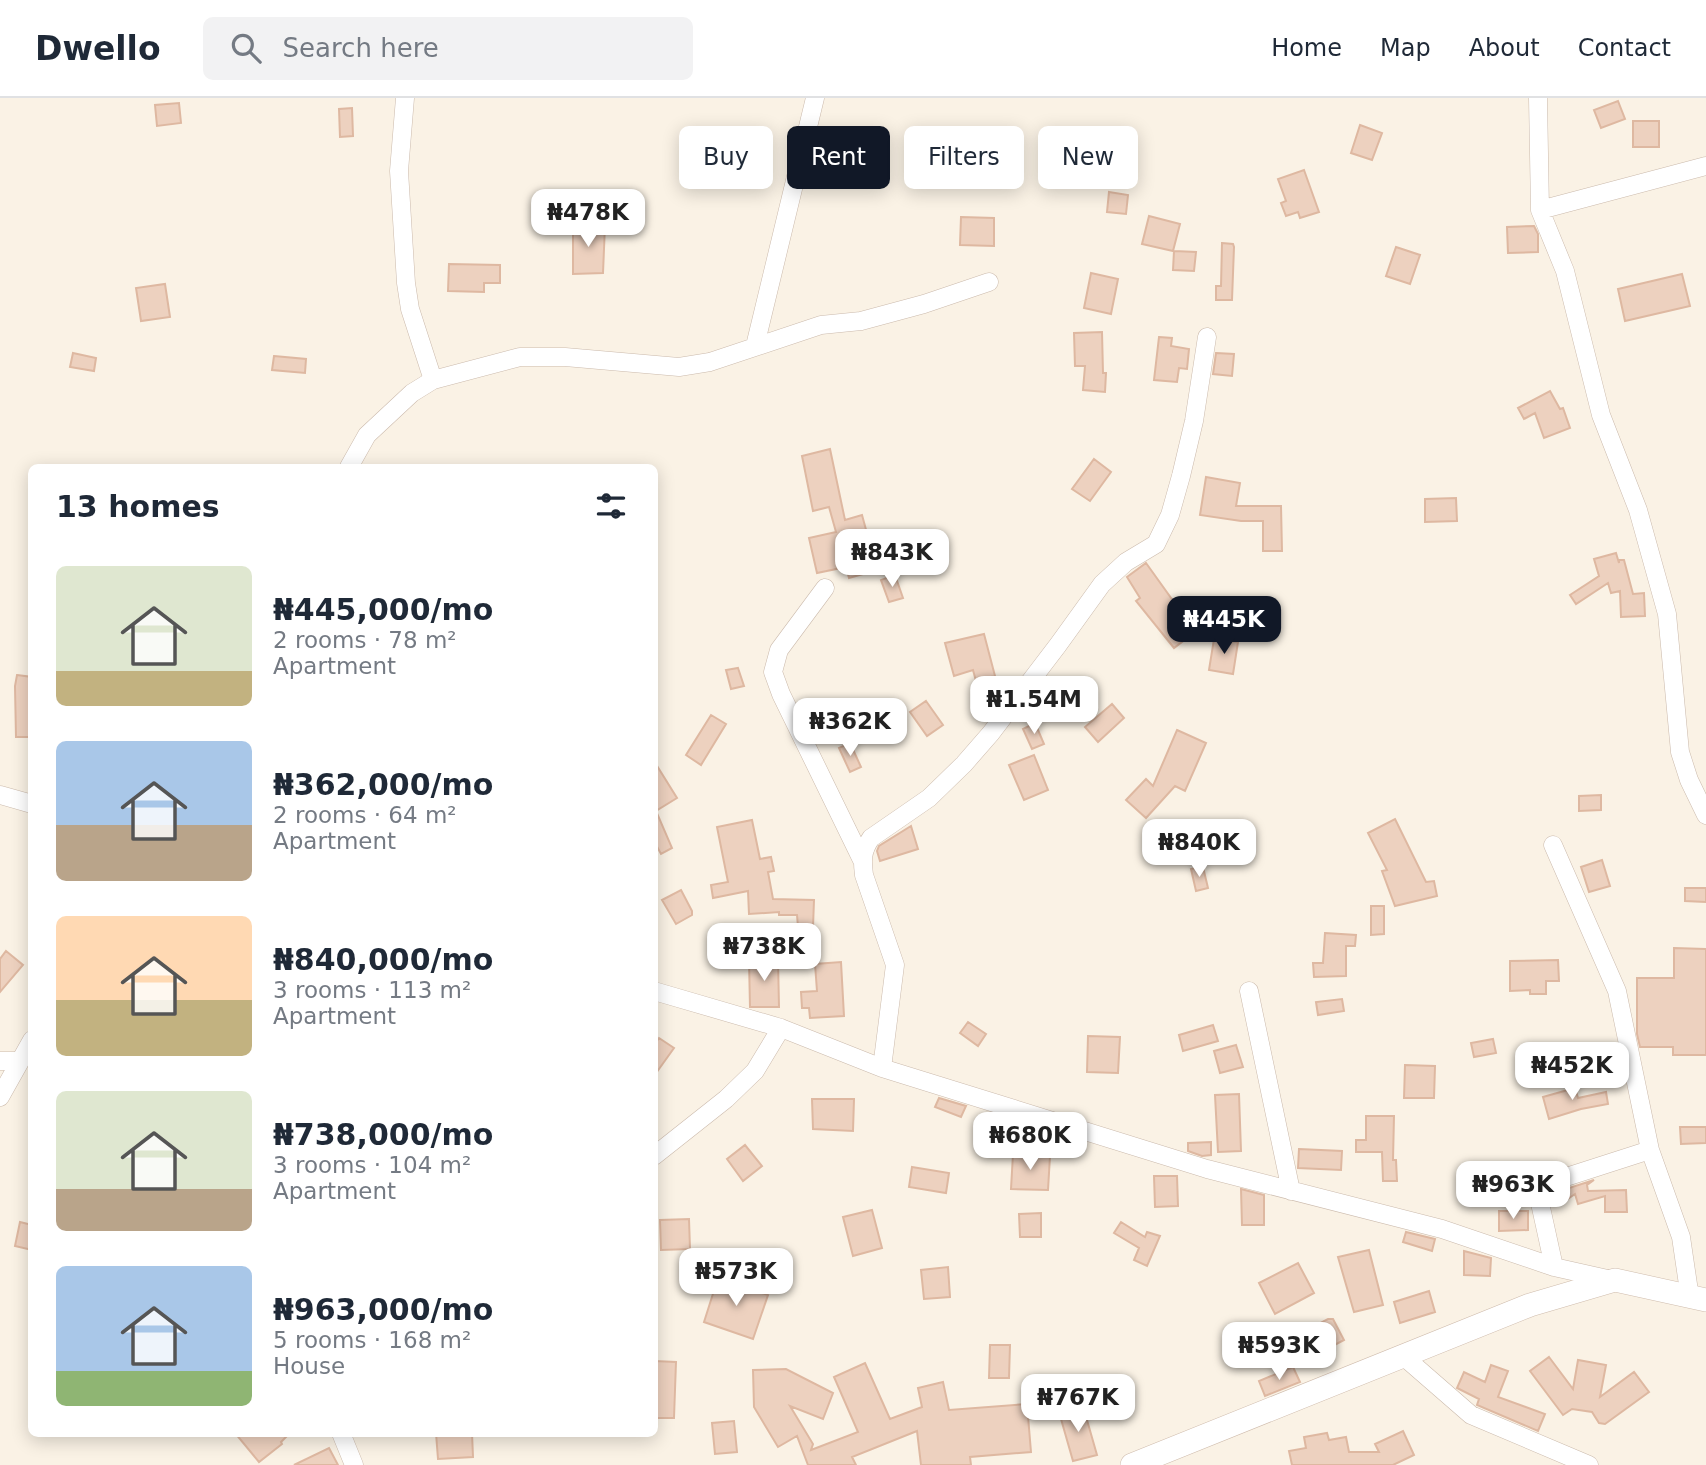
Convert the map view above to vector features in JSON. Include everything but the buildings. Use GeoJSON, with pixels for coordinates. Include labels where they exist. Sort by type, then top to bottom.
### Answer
{"type":"FeatureCollection","features":[{"type":"Feature","properties":{"kind":"main road"},"geometry":{"type":"LineString","coordinates":[[1132,1465],[1530,1305],[1615,1280],[1647,1285],[1698,1299]]}},
{"type":"Feature","properties":{"kind":"street"},"geometry":{"type":"LineString","coordinates":[[405,98],[398,171],[406,283],[410,309],[433,380]]}},
{"type":"Feature","properties":{"kind":"street"},"geometry":{"type":"LineString","coordinates":[[755,346],[815,98]]}},
{"type":"Feature","properties":{"kind":"street"},"geometry":{"type":"LineString","coordinates":[[1538,98],[1540,209],[1565,271],[1601,415],[1638,510],[1667,614],[1680,751],[1689,780],[1706,815]]}},
{"type":"Feature","properties":{"kind":"street"},"geometry":{"type":"LineString","coordinates":[[1540,209],[1706,166]]}},
{"type":"Feature","properties":{"kind":"street"},"geometry":{"type":"LineString","coordinates":[[351,464],[367,435],[412,393],[433,380],[520,357],[565,357],[679,367],[710,362],[821,325],[861,321],[989,282]]}},
{"type":"Feature","properties":{"kind":"street"},"geometry":{"type":"LineString","coordinates":[[882,1068],[895,965],[864,875],[864,848],[871,838],[929,798],[973,754],[1102,584],[1126,562],[1156,544],[1170,515],[1194,421],[1207,337]]}},
{"type":"Feature","properties":{"kind":"street"},"geometry":{"type":"LineString","coordinates":[[825,589],[779,650],[773,672],[781,694],[862,860]]}},
{"type":"Feature","properties":{"kind":"street"},"geometry":{"type":"LineString","coordinates":[[0,795],[28,803]]}},
{"type":"Feature","properties":{"kind":"street"},"geometry":{"type":"LineString","coordinates":[[1553,845],[1616,991],[1650,1150],[1681,1237],[1698,1299]]}},
{"type":"Feature","properties":{"kind":"street"},"geometry":{"type":"LineString","coordinates":[[1249,991],[1291,1191]]}},
{"type":"Feature","properties":{"kind":"street"},"geometry":{"type":"LineString","coordinates":[[658,992],[781,1028],[882,1068],[1207,1169],[1442,1229],[1554,1267],[1615,1280]]}},
{"type":"Feature","properties":{"kind":"street"},"geometry":{"type":"LineString","coordinates":[[658,1153],[726,1099],[755,1071],[781,1028]]}},
{"type":"Feature","properties":{"kind":"street"},"geometry":{"type":"LineString","coordinates":[[0,1097],[28,1046]]}},
{"type":"Feature","properties":{"kind":"street"},"geometry":{"type":"LineString","coordinates":[[0,1060],[19,1061]]}},
{"type":"Feature","properties":{"kind":"street"},"geometry":{"type":"LineString","coordinates":[[1554,1267],[1540,1203],[1563,1178],[1650,1150]]}},
{"type":"Feature","properties":{"kind":"street"},"geometry":{"type":"LineString","coordinates":[[1402,1355],[1471,1415],[1589,1465]]}},
{"type":"Feature","properties":{"kind":"street"},"geometry":{"type":"LineString","coordinates":[[343,1437],[354,1465]]}}]}
